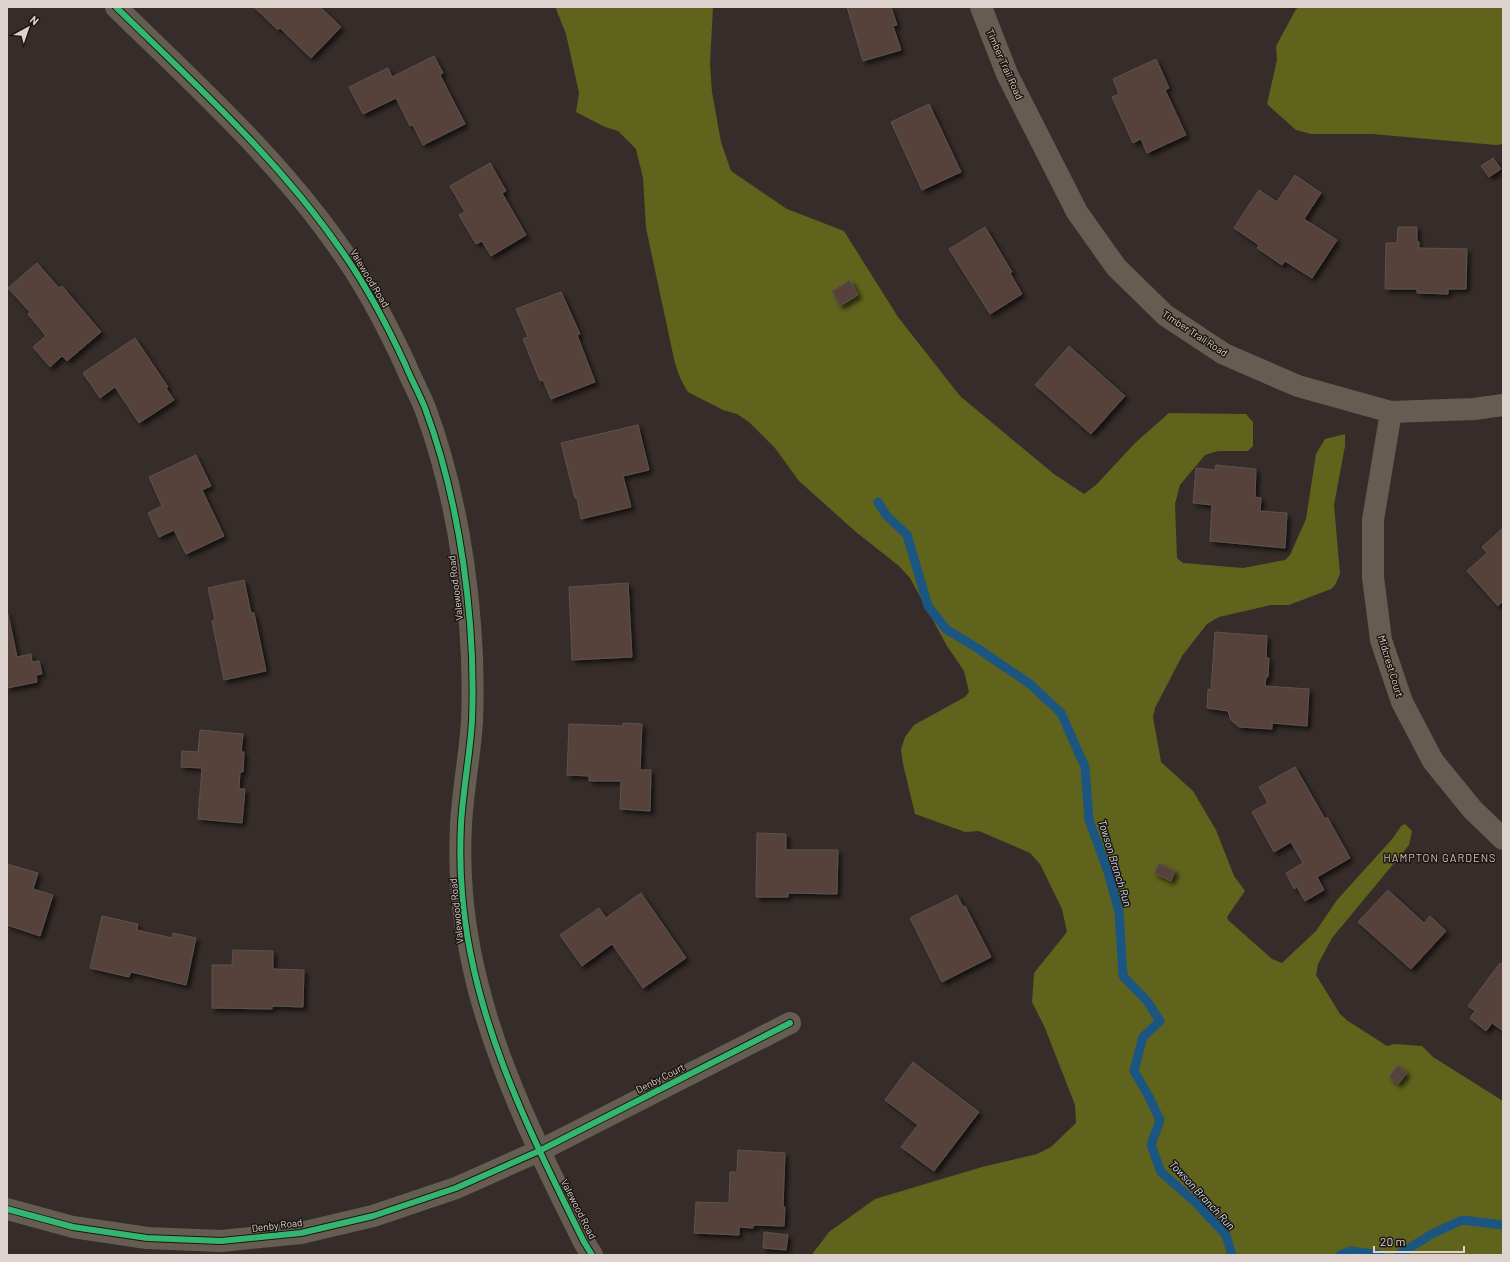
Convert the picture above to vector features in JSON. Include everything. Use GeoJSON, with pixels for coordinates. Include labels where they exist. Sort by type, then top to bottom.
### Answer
{"type":"FeatureCollection","features":[{"type":"Feature","properties":{"kind":"street","name":"Valewood Road"},"geometry":{"type":"LineString","coordinates":[[116,7],[264,154],[304,200],[337,244],[371,297],[400,353],[424,407],[439,452],[454,510],[463,566],[469,622],[472,675],[472,722],[461,825],[462,892],[468,939],[478,991],[494,1045],[539,1151],[584,1242],[592,1255]]}},
{"type":"Feature","properties":{"kind":"street","name":"Timber Trail Road"},"geometry":{"type":"LineString","coordinates":[[981,7],[1007,74],[1077,212],[1116,267],[1165,315],[1224,354],[1298,386],[1391,412],[1474,410],[1503,405]]}},
{"type":"Feature","properties":{"kind":"street","name":"Midcrest Court"},"geometry":{"type":"LineString","coordinates":[[1391,412],[1373,520],[1372,577],[1381,640],[1402,702],[1433,761],[1472,810],[1503,839]]}},
{"type":"Feature","properties":{"kind":"street","name":"Denby Court"},"geometry":{"type":"LineString","coordinates":[[539,1151],[790,1022]]}},
{"type":"Feature","properties":{"kind":"street","name":"Denby Road"},"geometry":{"type":"LineString","coordinates":[[7,1209],[73,1227],[147,1238],[221,1241],[301,1233],[373,1216],[456,1188],[539,1151]]}},
{"type":"Feature","properties":{"kind":"shaded area"},"geometry":{"type":"Polygon","coordinates":[[[557,7],[713,7],[710,64],[712,92],[721,142],[731,171],[787,209],[844,231],[898,317],[960,396],[1054,474],[1084,494],[1096,485],[1135,443],[1169,413],[1246,414],[1253,422],[1253,446],[1248,451],[1218,451],[1205,455],[1180,485],[1175,504],[1177,558],[1183,563],[1243,568],[1285,560],[1290,555],[1306,519],[1316,454],[1325,439],[1345,434],[1345,446],[1334,505],[1340,574],[1335,585],[1331,589],[1289,605],[1271,605],[1219,617],[1207,624],[1182,656],[1155,708],[1153,717],[1161,762],[1193,791],[1216,830],[1234,876],[1245,891],[1227,917],[1228,920],[1272,959],[1282,963],[1316,931],[1337,900],[1393,838],[1401,826],[1405,824],[1412,831],[1409,845],[1332,938],[1318,964],[1316,975],[1340,1014],[1348,1021],[1387,1046],[1394,1044],[1422,1046],[1433,1057],[1503,1101],[1503,1255],[813,1255],[829,1232],[875,1199],[982,1167],[1037,1154],[1051,1147],[1076,1123],[1075,1105],[1045,1028],[1032,1002],[1034,973],[1067,932],[1062,909],[1040,864],[1030,853],[979,831],[965,832],[915,814],[901,750],[905,737],[914,725],[965,697],[969,692],[964,671],[947,646],[910,578],[899,566],[856,532],[799,481],[775,448],[749,422],[737,414],[723,410],[688,392],[683,384],[676,368],[646,228],[643,178],[636,149],[618,131],[605,127],[576,112],[579,93],[566,34],[556,9],[557,7]]]}},
{"type":"Feature","properties":{"kind":"shaded area"},"geometry":{"type":"Polygon","coordinates":[[[1298,7],[1503,7],[1503,144],[1496,145],[1372,134],[1311,134],[1296,130],[1267,104],[1277,60],[1276,46],[1298,7]]]}},
{"type":"Feature","properties":{"kind":"building"},"geometry":{"type":"Polygon","coordinates":[[[254,7],[320,7],[341,27],[311,58],[280,28],[278,30],[254,7]]]}},
{"type":"Feature","properties":{"kind":"building"},"geometry":{"type":"Polygon","coordinates":[[[847,7],[891,7],[897,25],[893,26],[901,50],[863,61],[847,7]]]}},
{"type":"Feature","properties":{"kind":"building"},"geometry":{"type":"Polygon","coordinates":[[[434,56],[443,73],[440,75],[465,124],[423,145],[413,125],[410,126],[396,98],[363,114],[349,87],[388,68],[392,77],[434,56]]]}},
{"type":"Feature","properties":{"kind":"building"},"geometry":{"type":"Polygon","coordinates":[[[1156,59],[1169,88],[1165,90],[1186,135],[1147,153],[1141,139],[1133,143],[1112,97],[1119,94],[1113,79],[1156,59]]]}},
{"type":"Feature","properties":{"kind":"building"},"geometry":{"type":"Polygon","coordinates":[[[929,104],[961,172],[922,190],[891,122],[929,104]]]}},
{"type":"Feature","properties":{"kind":"building"},"geometry":{"type":"Polygon","coordinates":[[[1493,158],[1501,169],[1489,177],[1481,166],[1493,158]]]}},
{"type":"Feature","properties":{"kind":"building"},"geometry":{"type":"Polygon","coordinates":[[[490,163],[506,191],[502,193],[526,235],[491,256],[482,241],[476,244],[459,215],[465,212],[450,186],[490,163]]]}},
{"type":"Feature","properties":{"kind":"building"},"geometry":{"type":"Polygon","coordinates":[[[1295,175],[1321,193],[1304,219],[1337,240],[1312,278],[1285,261],[1282,265],[1257,248],[1259,245],[1234,228],[1259,190],[1277,202],[1295,175]]]}},
{"type":"Feature","properties":{"kind":"building"},"geometry":{"type":"Polygon","coordinates":[[[985,227],[1012,272],[1010,273],[1022,294],[990,314],[949,249],[985,227]]]}},
{"type":"Feature","properties":{"kind":"building"},"geometry":{"type":"Polygon","coordinates":[[[1398,227],[1417,227],[1417,242],[1419,242],[1419,248],[1467,249],[1466,289],[1448,289],[1448,294],[1417,293],[1417,289],[1385,289],[1386,243],[1397,243],[1398,227]]]}},
{"type":"Feature","properties":{"kind":"building"},"geometry":{"type":"Polygon","coordinates":[[[37,263],[59,288],[62,286],[101,332],[67,361],[62,356],[50,367],[33,347],[46,336],[28,314],[30,312],[8,288],[37,263]]]}},
{"type":"Feature","properties":{"kind":"building"},"geometry":{"type":"Polygon","coordinates":[[[850,280],[858,295],[840,306],[832,291],[850,280]]]}},
{"type":"Feature","properties":{"kind":"building"},"geometry":{"type":"Polygon","coordinates":[[[561,292],[580,334],[577,335],[595,382],[551,399],[543,380],[540,381],[523,339],[528,337],[516,309],[561,292]]]}},
{"type":"Feature","properties":{"kind":"building"},"geometry":{"type":"Polygon","coordinates":[[[135,338],[168,387],[166,388],[174,400],[139,423],[115,387],[100,398],[83,373],[135,338]]]}},
{"type":"Feature","properties":{"kind":"building"},"geometry":{"type":"Polygon","coordinates":[[[1069,346],[1125,396],[1091,434],[1035,385],[1069,346]]]}},
{"type":"Feature","properties":{"kind":"building"},"geometry":{"type":"Polygon","coordinates":[[[638,425],[649,470],[623,476],[631,507],[581,519],[577,498],[575,498],[561,443],[638,425]]]}},
{"type":"Feature","properties":{"kind":"building"},"geometry":{"type":"Polygon","coordinates":[[[196,455],[211,486],[202,490],[224,536],[186,554],[174,530],[159,537],[148,513],[162,506],[149,477],[196,455]]]}},
{"type":"Feature","properties":{"kind":"building"},"geometry":{"type":"Polygon","coordinates":[[[1216,465],[1256,469],[1255,497],[1261,498],[1260,511],[1287,513],[1285,548],[1210,541],[1212,505],[1193,503],[1196,468],[1215,470],[1216,465]]]}},
{"type":"Feature","properties":{"kind":"building"},"geometry":{"type":"Polygon","coordinates":[[[1503,528],[1503,601],[1498,606],[1467,571],[1487,553],[1482,547],[1503,528]]]}},
{"type":"Feature","properties":{"kind":"building"},"geometry":{"type":"Polygon","coordinates":[[[244,580],[251,613],[254,613],[266,671],[224,680],[212,621],[215,620],[208,588],[244,580]]]}},
{"type":"Feature","properties":{"kind":"building"},"geometry":{"type":"Polygon","coordinates":[[[628,583],[632,657],[572,660],[569,587],[628,583]]]}},
{"type":"Feature","properties":{"kind":"building"},"geometry":{"type":"Polygon","coordinates":[[[7,610],[17,657],[31,654],[32,662],[39,661],[42,674],[36,675],[37,682],[7,688],[7,610]]]}},
{"type":"Feature","properties":{"kind":"building"},"geometry":{"type":"Polygon","coordinates":[[[1215,632],[1267,636],[1266,658],[1269,658],[1268,677],[1266,677],[1265,686],[1309,689],[1307,726],[1272,723],[1272,729],[1239,727],[1231,720],[1228,711],[1207,708],[1208,689],[1211,690],[1215,632]]]}},
{"type":"Feature","properties":{"kind":"building"},"geometry":{"type":"Polygon","coordinates":[[[623,723],[642,724],[640,770],[651,770],[650,811],[620,809],[621,781],[589,781],[589,776],[567,775],[569,724],[623,726],[623,723]]]}},
{"type":"Feature","properties":{"kind":"building"},"geometry":{"type":"Polygon","coordinates":[[[200,730],[243,734],[241,752],[244,752],[243,772],[240,772],[239,789],[245,789],[242,823],[198,819],[202,768],[181,767],[182,751],[198,752],[200,730]]]}},
{"type":"Feature","properties":{"kind":"building"},"geometry":{"type":"Polygon","coordinates":[[[1295,767],[1325,819],[1327,817],[1350,858],[1317,877],[1324,890],[1305,901],[1297,887],[1294,889],[1286,873],[1303,863],[1291,842],[1274,852],[1252,812],[1268,803],[1259,787],[1295,767]]]}},
{"type":"Feature","properties":{"kind":"building"},"geometry":{"type":"Polygon","coordinates":[[[757,833],[786,834],[786,850],[838,850],[837,894],[788,893],[788,897],[756,897],[757,833]]]}},
{"type":"Feature","properties":{"kind":"building"},"geometry":{"type":"Polygon","coordinates":[[[1159,863],[1175,871],[1171,881],[1154,873],[1159,863]]]}},
{"type":"Feature","properties":{"kind":"building"},"geometry":{"type":"Polygon","coordinates":[[[7,864],[38,873],[33,889],[53,895],[40,936],[7,925],[7,864]]]}},
{"type":"Feature","properties":{"kind":"building"},"geometry":{"type":"Polygon","coordinates":[[[1388,890],[1424,923],[1430,916],[1446,931],[1411,969],[1358,922],[1388,890]]]}},
{"type":"Feature","properties":{"kind":"building"},"geometry":{"type":"Polygon","coordinates":[[[641,893],[686,958],[643,988],[612,944],[582,966],[560,935],[599,908],[606,918],[641,893]]]}},
{"type":"Feature","properties":{"kind":"building"},"geometry":{"type":"Polygon","coordinates":[[[957,895],[963,907],[965,906],[991,957],[942,982],[910,918],[957,895]]]}},
{"type":"Feature","properties":{"kind":"building"},"geometry":{"type":"Polygon","coordinates":[[[102,916],[138,924],[137,930],[172,938],[173,933],[196,938],[186,985],[131,972],[129,977],[90,968],[102,916]]]}},
{"type":"Feature","properties":{"kind":"building"},"geometry":{"type":"Polygon","coordinates":[[[233,950],[273,951],[273,969],[304,970],[303,1007],[272,1006],[272,1009],[212,1008],[212,965],[232,965],[233,950]]]}},
{"type":"Feature","properties":{"kind":"building"},"geometry":{"type":"Polygon","coordinates":[[[1500,963],[1503,965],[1503,1031],[1492,1023],[1486,1031],[1470,1018],[1475,1011],[1468,1006],[1500,963]]]}},
{"type":"Feature","properties":{"kind":"building"},"geometry":{"type":"Polygon","coordinates":[[[913,1062],[979,1112],[934,1171],[901,1147],[918,1125],[885,1100],[913,1062]]]}},
{"type":"Feature","properties":{"kind":"building"},"geometry":{"type":"Polygon","coordinates":[[[1398,1065],[1407,1073],[1398,1084],[1389,1077],[1398,1065]]]}},
{"type":"Feature","properties":{"kind":"building"},"geometry":{"type":"Polygon","coordinates":[[[738,1150],[785,1153],[783,1207],[785,1207],[784,1226],[753,1225],[753,1228],[739,1227],[739,1235],[694,1233],[696,1202],[729,1203],[730,1172],[737,1172],[738,1150]]]}},
{"type":"Feature","properties":{"kind":"building"},"geometry":{"type":"Polygon","coordinates":[[[764,1232],[788,1235],[786,1250],[763,1248],[764,1232]]]}},
{"type":"Feature","properties":{"kind":"waterway","name":"Towson Branch Run"},"geometry":{"type":"LineString","coordinates":[[878,502],[886,515],[907,535],[928,606],[946,629],[1030,684],[1061,713],[1085,767],[1089,820],[1108,872],[1119,912],[1123,976],[1147,1001],[1160,1021],[1143,1037],[1134,1071],[1160,1120],[1151,1145],[1161,1172],[1196,1203],[1226,1235],[1232,1255]]}},
{"type":"Feature","properties":{"kind":"waterway","name":"Towson Branch Run"},"geometry":{"type":"LineString","coordinates":[[1398,1255],[1432,1234],[1462,1220],[1503,1225]]}},
{"type":"Feature","properties":{"kind":"waterway","name":"Towson Branch Run"},"geometry":{"type":"LineString","coordinates":[[1340,1255],[1351,1251],[1380,1255]]}},
{"type":"Feature","properties":{"kind":"cycle path"},"geometry":{"type":"LineString","coordinates":[[116,7],[263,153],[316,217],[350,263],[376,306],[398,349],[425,408],[448,482],[463,562],[468,603],[473,683],[472,721],[462,811],[460,849],[462,893],[468,940],[490,1030],[506,1073],[543,1158],[584,1242],[592,1255]]}},
{"type":"Feature","properties":{"kind":"cycle path"},"geometry":{"type":"LineString","coordinates":[[7,1209],[73,1227],[147,1238],[221,1241],[301,1233],[373,1216],[456,1188],[539,1151],[790,1023]]}},
{"type":"Feature","properties":{"kind":"district","name":"HAMPTON GARDENS"},"geometry":{"type":"Point","coordinates":[1440,858]}}]}
